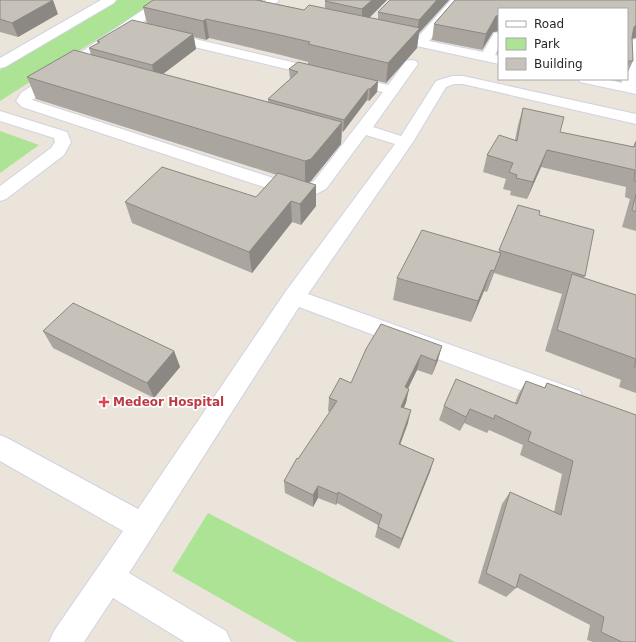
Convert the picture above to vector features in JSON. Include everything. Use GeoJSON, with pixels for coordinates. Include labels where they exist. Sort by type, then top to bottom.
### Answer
{"type":"FeatureCollection","features":[{"type":"Feature","properties":{"kind":"street"},"geometry":{"type":"LineString","coordinates":[[0,64],[110,0]]}},
{"type":"Feature","properties":{"kind":"street"},"geometry":{"type":"LineString","coordinates":[[420,43],[457,0]]}},
{"type":"Feature","properties":{"kind":"street"},"geometry":{"type":"LineString","coordinates":[[158,6],[26,96],[24,101],[27,104],[297,192],[310,190],[320,185],[353,136],[392,90],[411,64]]}},
{"type":"Feature","properties":{"kind":"street"},"geometry":{"type":"LineString","coordinates":[[249,6],[262,9],[275,6]]}},
{"type":"Feature","properties":{"kind":"street"},"geometry":{"type":"LineString","coordinates":[[128,27],[392,90]]}},
{"type":"Feature","properties":{"kind":"street"},"geometry":{"type":"LineString","coordinates":[[378,34],[492,59],[498,39]]}},
{"type":"Feature","properties":{"kind":"street"},"geometry":{"type":"LineString","coordinates":[[590,80],[632,89],[634,35]]}},
{"type":"Feature","properties":{"kind":"street"},"geometry":{"type":"LineString","coordinates":[[75,63],[90,68]]}},
{"type":"Feature","properties":{"kind":"street"},"geometry":{"type":"LineString","coordinates":[[65,642],[143,527],[294,297],[405,142],[441,84],[452,80],[463,80],[636,119]]}},
{"type":"Feature","properties":{"kind":"street"},"geometry":{"type":"LineString","coordinates":[[0,116],[61,135],[63,142]]}},
{"type":"Feature","properties":{"kind":"street"},"geometry":{"type":"LineString","coordinates":[[0,195],[58,151],[63,142],[92,124]]}},
{"type":"Feature","properties":{"kind":"street"},"geometry":{"type":"LineString","coordinates":[[353,136],[405,142]]}},
{"type":"Feature","properties":{"kind":"street"},"geometry":{"type":"LineString","coordinates":[[294,297],[590,405]]}},
{"type":"Feature","properties":{"kind":"street"},"geometry":{"type":"LineString","coordinates":[[0,447],[143,527]]}},
{"type":"Feature","properties":{"kind":"street"},"geometry":{"type":"LineString","coordinates":[[108,578],[215,642]]}},
{"type":"Feature","properties":{"kind":"green space"},"geometry":{"type":"Polygon","coordinates":[[[118,0],[159,0],[0,101],[0,70],[118,0]]]}},
{"type":"Feature","properties":{"kind":"green space"},"geometry":{"type":"Polygon","coordinates":[[[0,131],[39,145],[0,173],[0,131]]]}},
{"type":"Feature","properties":{"kind":"green space"},"geometry":{"type":"Polygon","coordinates":[[[208,513],[455,642],[297,642],[172,571],[208,513]]]}},
{"type":"Feature","properties":{"kind":"building"},"geometry":{"type":"Polygon","coordinates":[[[0,0],[53,0],[12,23],[0,19],[0,0]]]}},
{"type":"Feature","properties":{"kind":"building"},"geometry":{"type":"Polygon","coordinates":[[[153,0],[256,0],[304,10],[309,5],[420,28],[388,63],[308,44],[310,42],[280,35],[206,19],[203,21],[143,7],[153,0]]]}},
{"type":"Feature","properties":{"kind":"building"},"geometry":{"type":"Polygon","coordinates":[[[372,0],[362,9],[325,1],[372,0]]]}},
{"type":"Feature","properties":{"kind":"building"},"geometry":{"type":"Polygon","coordinates":[[[390,0],[437,0],[419,20],[378,12],[390,0]]]}},
{"type":"Feature","properties":{"kind":"building"},"geometry":{"type":"Polygon","coordinates":[[[455,0],[636,0],[636,25],[634,27],[632,37],[633,61],[628,61],[628,8],[498,8],[498,15],[496,16],[486,34],[434,24],[455,0]]]}},
{"type":"Feature","properties":{"kind":"building"},"geometry":{"type":"Polygon","coordinates":[[[132,20],[193,34],[152,65],[89,48],[100,42],[97,41],[132,20]]]}},
{"type":"Feature","properties":{"kind":"building"},"geometry":{"type":"Polygon","coordinates":[[[74,50],[342,122],[311,159],[305,161],[27,77],[74,50]]]}},
{"type":"Feature","properties":{"kind":"building"},"geometry":{"type":"Polygon","coordinates":[[[298,62],[378,81],[370,89],[368,89],[344,120],[268,99],[298,72],[289,69],[298,62]]]}},
{"type":"Feature","properties":{"kind":"building"},"geometry":{"type":"Polygon","coordinates":[[[523,108],[564,117],[560,132],[634,147],[636,142],[636,181],[634,181],[635,170],[547,150],[533,182],[516,178],[517,175],[509,172],[513,163],[487,155],[499,135],[517,141],[523,108]]]}},
{"type":"Feature","properties":{"kind":"building"},"geometry":{"type":"Polygon","coordinates":[[[162,167],[256,197],[278,173],[316,185],[300,204],[291,201],[249,252],[125,202],[162,167]]]}},
{"type":"Feature","properties":{"kind":"building"},"geometry":{"type":"Polygon","coordinates":[[[636,194],[636,212],[632,210],[636,194]]]}},
{"type":"Feature","properties":{"kind":"building"},"geometry":{"type":"Polygon","coordinates":[[[518,205],[540,211],[539,215],[594,230],[585,276],[499,250],[518,205]]]}},
{"type":"Feature","properties":{"kind":"building"},"geometry":{"type":"Polygon","coordinates":[[[422,230],[501,253],[494,271],[491,270],[478,301],[397,278],[422,230]]]}},
{"type":"Feature","properties":{"kind":"building"},"geometry":{"type":"Polygon","coordinates":[[[572,274],[636,295],[636,359],[557,330],[572,274]]]}},
{"type":"Feature","properties":{"kind":"building"},"geometry":{"type":"Polygon","coordinates":[[[73,303],[174,351],[147,383],[43,331],[73,303]]]}},
{"type":"Feature","properties":{"kind":"building"},"geometry":{"type":"Polygon","coordinates":[[[381,324],[442,346],[436,361],[421,355],[405,387],[409,389],[401,407],[411,410],[399,444],[434,459],[402,539],[378,527],[382,515],[338,492],[337,494],[318,486],[313,495],[284,481],[297,458],[298,459],[337,401],[329,398],[340,378],[351,383],[366,349],[381,324]]]}},
{"type":"Feature","properties":{"kind":"building"},"geometry":{"type":"Polygon","coordinates":[[[456,379],[517,404],[526,381],[545,388],[547,383],[636,415],[636,642],[622,642],[601,632],[604,617],[520,574],[516,588],[486,573],[510,492],[561,515],[573,461],[528,441],[531,432],[495,415],[494,419],[470,409],[466,417],[444,406],[456,379]]]}},
{"type":"Feature","properties":{"kind":"place","name":"Medeor Hospital"},"geometry":{"type":"Point","coordinates":[104,402]}}]}
